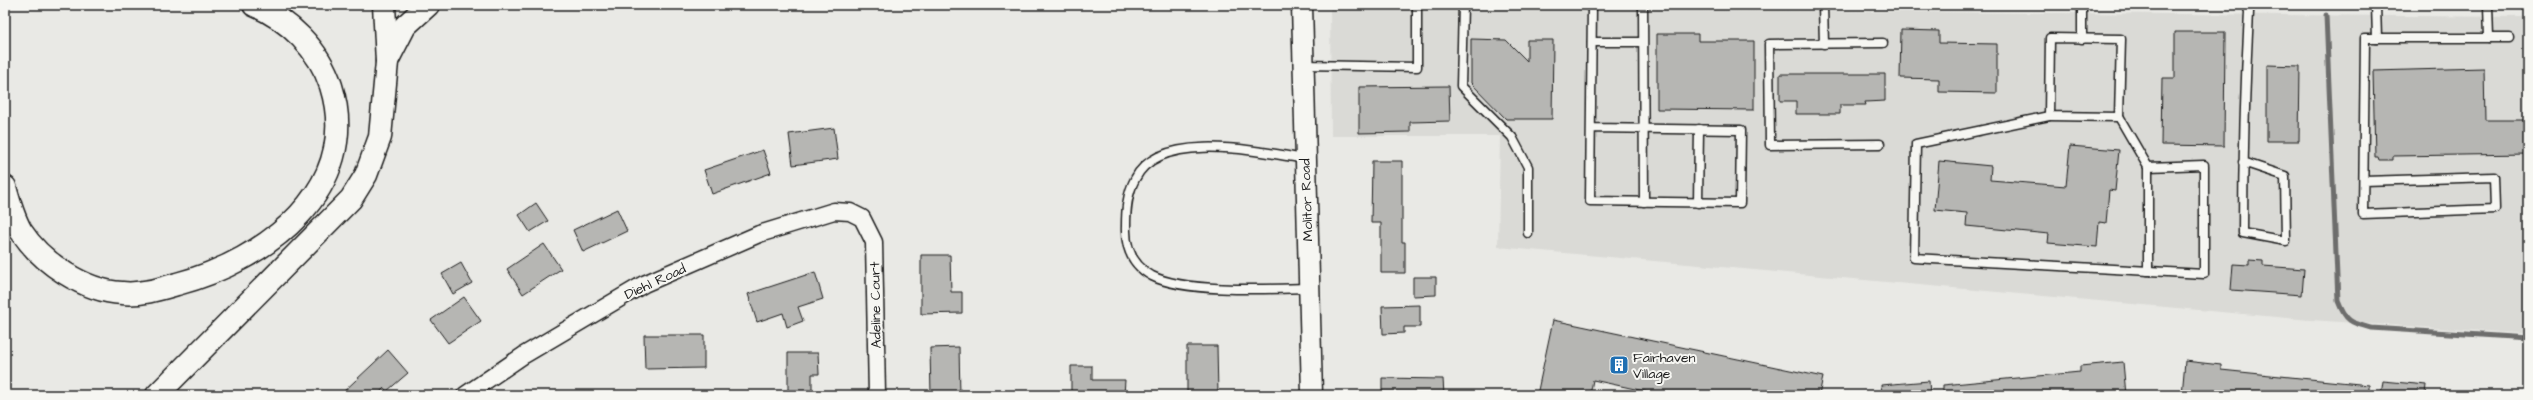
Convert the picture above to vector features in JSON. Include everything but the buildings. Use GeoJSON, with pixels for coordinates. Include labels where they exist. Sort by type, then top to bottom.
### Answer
{"type":"FeatureCollection","features":[{"type":"Feature","properties":{"kind":"highway"},"geometry":{"type":"LineString","coordinates":[[5,187],[16,221],[36,249],[76,279],[102,290],[132,293],[188,281],[239,261],[273,239],[303,211],[328,172],[337,137],[338,118],[335,98],[327,74],[309,45],[276,17],[254,5]]}},
{"type":"Feature","properties":{"kind":"highway"},"geometry":{"type":"LineString","coordinates":[[157,395],[351,199],[366,174],[380,137],[387,62],[384,5]]}},
{"type":"Feature","properties":{"kind":"highway"},"geometry":{"type":"LineString","coordinates":[[387,62],[405,26],[428,5]]}},
{"type":"Feature","properties":{"kind":"street","name":"Molitor Road"},"geometry":{"type":"LineString","coordinates":[[1302,5],[1312,395]]}},
{"type":"Feature","properties":{"kind":"street","name":"Diehl Road"},"geometry":{"type":"LineString","coordinates":[[465,395],[524,355],[644,284],[759,234],[820,214],[850,212],[862,218]]}},
{"type":"Feature","properties":{"kind":"street","name":"Adeline Court"},"geometry":{"type":"LineString","coordinates":[[862,218],[874,242],[877,395]]}},
{"type":"Feature","properties":{"kind":"lane"},"geometry":{"type":"LineString","coordinates":[[1304,65],[1417,66],[1417,5]]}},
{"type":"Feature","properties":{"kind":"lane"},"geometry":{"type":"LineString","coordinates":[[1463,5],[1461,86],[1512,137],[1528,167],[1528,233]]}},
{"type":"Feature","properties":{"kind":"lane"},"geometry":{"type":"LineString","coordinates":[[1591,128],[1741,130],[1740,203],[1590,201],[1592,5]]}},
{"type":"Feature","properties":{"kind":"lane"},"geometry":{"type":"LineString","coordinates":[[1643,5],[1642,42],[1645,129],[1644,202]]}},
{"type":"Feature","properties":{"kind":"lane"},"geometry":{"type":"LineString","coordinates":[[1823,5],[1824,44]]}},
{"type":"Feature","properties":{"kind":"lane"},"geometry":{"type":"LineString","coordinates":[[2082,5],[2082,39]]}},
{"type":"Feature","properties":{"kind":"lane"},"geometry":{"type":"LineString","coordinates":[[2243,162],[2285,176],[2286,241],[2243,233],[2243,162],[2243,109],[2249,12],[2247,5]]}},
{"type":"Feature","properties":{"kind":"lane"},"geometry":{"type":"LineString","coordinates":[[2376,5],[2377,38]]}},
{"type":"Feature","properties":{"kind":"lane"},"geometry":{"type":"LineString","coordinates":[[2488,5],[2489,38]]}},
{"type":"Feature","properties":{"kind":"lane"},"geometry":{"type":"LineString","coordinates":[[2049,116],[2050,38],[2121,39],[2119,117],[2148,167],[2148,271]]}},
{"type":"Feature","properties":{"kind":"lane"},"geometry":{"type":"LineString","coordinates":[[2364,181],[2494,177],[2495,209],[2363,214],[2365,38],[2509,38]]}},
{"type":"Feature","properties":{"kind":"lane"},"geometry":{"type":"LineString","coordinates":[[1592,42],[1642,42]]}},
{"type":"Feature","properties":{"kind":"lane"},"geometry":{"type":"LineString","coordinates":[[1880,144],[1770,145],[1769,44],[1883,43]]}},
{"type":"Feature","properties":{"kind":"lane"},"geometry":{"type":"LineString","coordinates":[[2119,117],[2049,116],[1916,144],[1914,258],[2204,274],[2204,165],[2148,167]]}},
{"type":"Feature","properties":{"kind":"lane"},"geometry":{"type":"LineString","coordinates":[[1698,203],[1699,129]]}},
{"type":"Feature","properties":{"kind":"lane"},"geometry":{"type":"LineString","coordinates":[[1305,159],[1259,151],[1191,147],[1166,152],[1146,164],[1135,178],[1127,199],[1125,236],[1129,255],[1140,268],[1153,276],[1169,281],[1251,289],[1309,288]]}},
{"type":"Feature","properties":{"kind":"path"},"geometry":{"type":"LineString","coordinates":[[650,5],[737,5]]}},
{"type":"Feature","properties":{"kind":"shaded area"},"geometry":{"type":"Polygon","coordinates":[[[1330,7],[2528,17],[2528,334],[2310,320],[1498,247],[1500,136],[1331,136],[1330,7]]]}},
{"type":"Feature","properties":{"kind":"waterway"},"geometry":{"type":"LineString","coordinates":[[2326,15],[2338,301],[2344,313],[2354,323],[2371,328],[2528,338]]}},
{"type":"Feature","properties":{"kind":"place","name":"Fairhaven Village"},"geometry":{"type":"Point","coordinates":[1619,365]}}]}
